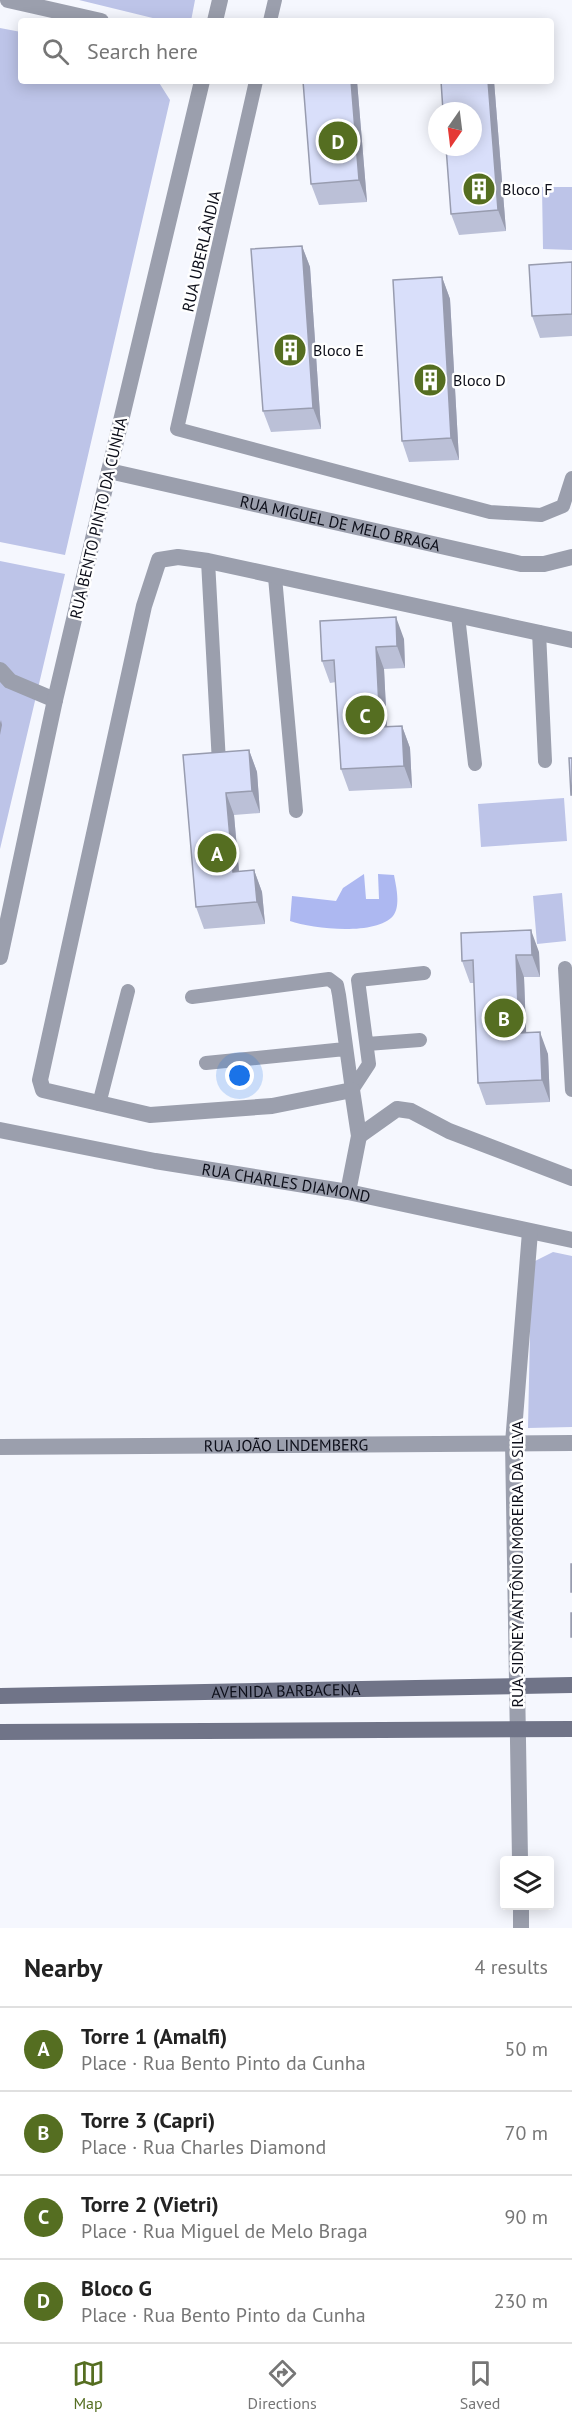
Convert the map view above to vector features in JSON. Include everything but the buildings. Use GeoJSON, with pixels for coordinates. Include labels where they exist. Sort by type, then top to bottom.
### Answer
{"type":"FeatureCollection","features":[{"type":"Feature","properties":{"kind":"main road","name":"AVENIDA BARBACENA"},"geometry":{"type":"LineString","coordinates":[[0,1696],[572,1685]]}},
{"type":"Feature","properties":{"kind":"main road"},"geometry":{"type":"LineString","coordinates":[[0,1732],[572,1729]]}},
{"type":"Feature","properties":{"kind":"street"},"geometry":{"type":"LineString","coordinates":[[8,0],[88,18]]}},
{"type":"Feature","properties":{"kind":"street"},"geometry":{"type":"LineString","coordinates":[[216,18],[220,0]]}},
{"type":"Feature","properties":{"kind":"street","name":"RUA BENTO PINTO DA CUNHA"},"geometry":{"type":"LineString","coordinates":[[0,957],[3,926],[55,700],[201,84]]}},
{"type":"Feature","properties":{"kind":"street","name":"RUA MIGUEL DE MELO BRAGA"},"geometry":{"type":"LineString","coordinates":[[109,471],[521,564],[544,564],[572,557]]}},
{"type":"Feature","properties":{"kind":"street"},"geometry":{"type":"LineString","coordinates":[[348,1192],[359,1136],[352,1090],[272,1106],[150,1114],[43,1090],[40,1080],[144,606],[159,560],[178,557],[208,561],[572,640]]}},
{"type":"Feature","properties":{"kind":"street"},"geometry":{"type":"LineString","coordinates":[[0,670],[10,681],[55,700]]}},
{"type":"Feature","properties":{"kind":"street"},"geometry":{"type":"LineString","coordinates":[[359,1136],[397,1109],[411,1111],[449,1131],[572,1178]]}},
{"type":"Feature","properties":{"kind":"street","name":"RUA CHARLES DIAMOND"},"geometry":{"type":"LineString","coordinates":[[0,1130],[155,1161],[348,1192],[572,1240]]}},
{"type":"Feature","properties":{"kind":"street","name":"RUA SIDNEY ANTÔNIO MOREIRA DA SILVA"},"geometry":{"type":"LineString","coordinates":[[520,1856],[513,1443],[530,1232]]}},
{"type":"Feature","properties":{"kind":"street","name":"RUA JOÃO LINDEMBERG"},"geometry":{"type":"LineString","coordinates":[[0,1447],[572,1443]]}},
{"type":"Feature","properties":{"kind":"street"},"geometry":{"type":"LineString","coordinates":[[521,1910],[521,1928]]}},
{"type":"Feature","properties":{"kind":"lane"},"geometry":{"type":"LineString","coordinates":[[271,18],[275,0]]}},
{"type":"Feature","properties":{"kind":"lane","name":"RUA UBERLÂNDIA"},"geometry":{"type":"LineString","coordinates":[[255,84],[177,429],[490,512],[541,515],[563,506],[572,478]]}},
{"type":"Feature","properties":{"kind":"lane"},"geometry":{"type":"LineString","coordinates":[[208,561],[219,763]]}},
{"type":"Feature","properties":{"kind":"lane"},"geometry":{"type":"LineString","coordinates":[[275,577],[296,811]]}},
{"type":"Feature","properties":{"kind":"lane"},"geometry":{"type":"LineString","coordinates":[[458,616],[475,764]]}},
{"type":"Feature","properties":{"kind":"lane"},"geometry":{"type":"LineString","coordinates":[[539,632],[545,761]]}},
{"type":"Feature","properties":{"kind":"lane"},"geometry":{"type":"LineString","coordinates":[[565,968],[572,1090]]}},
{"type":"Feature","properties":{"kind":"lane"},"geometry":{"type":"LineString","coordinates":[[352,1090],[369,1064],[358,980],[424,973]]}},
{"type":"Feature","properties":{"kind":"lane"},"geometry":{"type":"LineString","coordinates":[[192,997],[329,979],[337,985],[339,994],[352,1090]]}},
{"type":"Feature","properties":{"kind":"lane"},"geometry":{"type":"LineString","coordinates":[[99,1104],[128,991]]}},
{"type":"Feature","properties":{"kind":"lane"},"geometry":{"type":"LineString","coordinates":[[367,1044],[420,1040]]}},
{"type":"Feature","properties":{"kind":"lane"},"geometry":{"type":"LineString","coordinates":[[206,1063],[345,1049]]}},
{"type":"Feature","properties":{"kind":"shaded area"},"geometry":{"type":"Polygon","coordinates":[[[79,0],[195,0],[192,18],[153,18],[79,0]]]}},
{"type":"Feature","properties":{"kind":"shaded area"},"geometry":{"type":"Polygon","coordinates":[[[0,28],[18,31],[18,84],[160,84],[170,100],[65,555],[0,542],[0,28]]]}},
{"type":"Feature","properties":{"kind":"shaded area"},"geometry":{"type":"Polygon","coordinates":[[[542,187],[572,187],[572,250],[543,249],[542,187]]]}},
{"type":"Feature","properties":{"kind":"shaded area"},"geometry":{"type":"Polygon","coordinates":[[[0,561],[65,574],[0,849],[0,561]]]}},
{"type":"Feature","properties":{"kind":"shaded area"},"geometry":{"type":"Polygon","coordinates":[[[564,798],[567,841],[481,847],[478,804],[564,798]]]}},
{"type":"Feature","properties":{"kind":"shaded area"},"geometry":{"type":"Polygon","coordinates":[[[364,874],[366,899],[379,899],[378,874],[394,875],[397,907],[393,916],[385,922],[373,926],[343,929],[290,921],[292,896],[336,901],[343,888],[364,874]]]}},
{"type":"Feature","properties":{"kind":"shaded area"},"geometry":{"type":"Polygon","coordinates":[[[562,893],[566,941],[537,944],[533,896],[562,893]]]}},
{"type":"Feature","properties":{"kind":"shaded area"},"geometry":{"type":"Polygon","coordinates":[[[553,1252],[572,1256],[572,1427],[528,1428],[531,1284],[535,1261],[553,1252]]]}},
{"type":"Feature","properties":{"kind":"place","name":"Bloco G"},"geometry":{"type":"Point","coordinates":[338,141]}},
{"type":"Feature","properties":{"kind":"place","name":"Bloco F"},"geometry":{"type":"Point","coordinates":[479,189]}},
{"type":"Feature","properties":{"kind":"place","name":"Bloco E"},"geometry":{"type":"Point","coordinates":[290,350]}},
{"type":"Feature","properties":{"kind":"place","name":"Bloco D"},"geometry":{"type":"Point","coordinates":[430,380]}},
{"type":"Feature","properties":{"kind":"place","name":"Torre 2 (Vietri)"},"geometry":{"type":"Point","coordinates":[365,715]}},
{"type":"Feature","properties":{"kind":"place","name":"Torre 1 (Amalfi)"},"geometry":{"type":"Point","coordinates":[217,853]}},
{"type":"Feature","properties":{"kind":"place","name":"Torre 3 (Capri)"},"geometry":{"type":"Point","coordinates":[504,1018]}}]}
